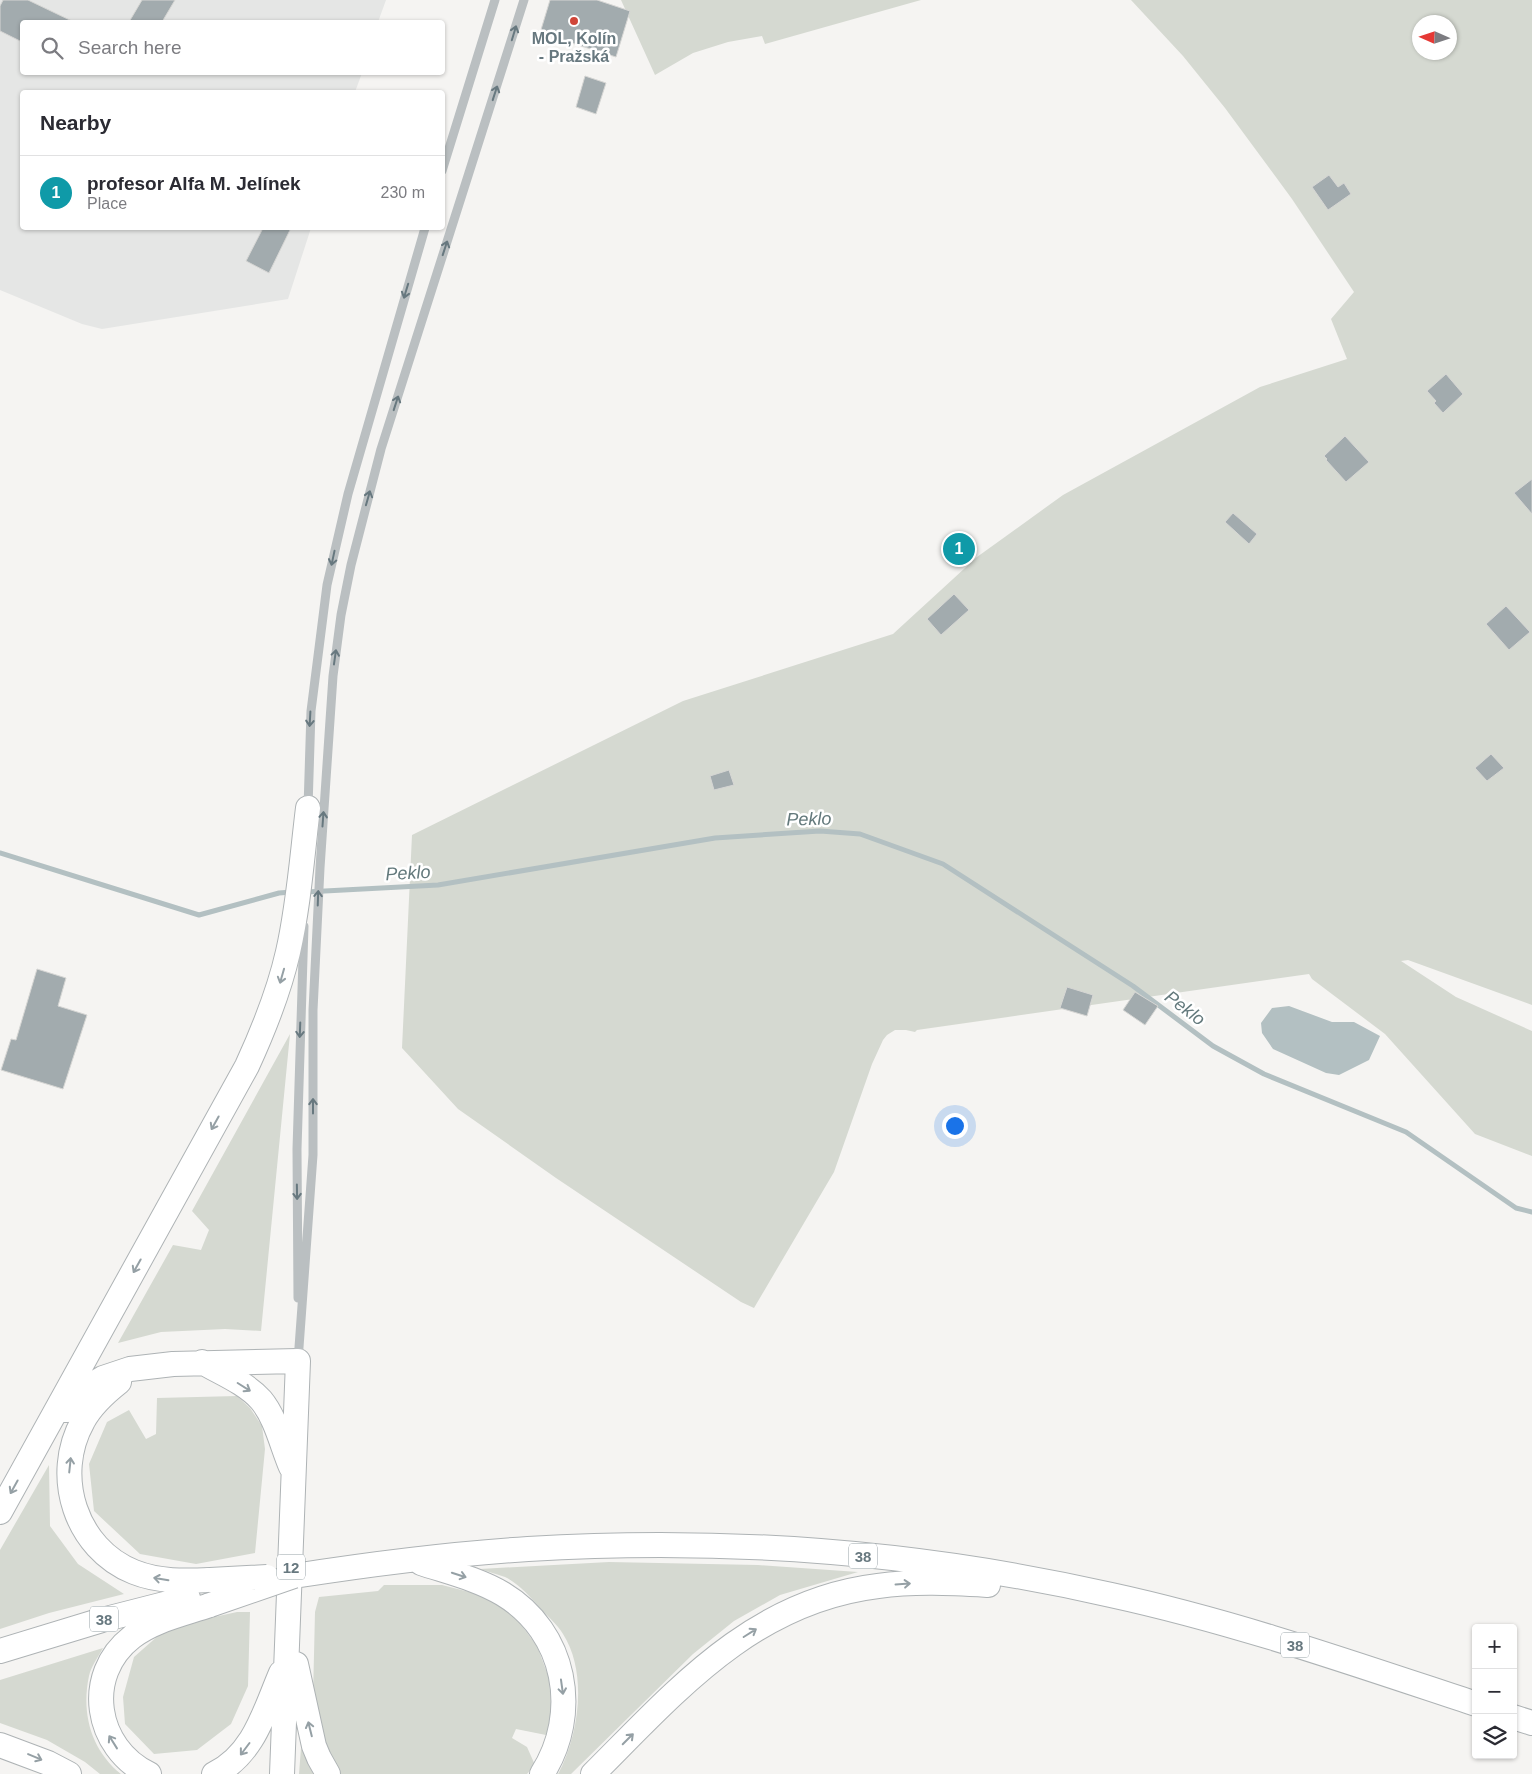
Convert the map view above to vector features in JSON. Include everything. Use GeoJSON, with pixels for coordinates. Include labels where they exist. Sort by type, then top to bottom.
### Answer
{"type":"FeatureCollection","features":[{"type":"Feature","properties":{"kind":"main road"},"geometry":{"type":"LineString","coordinates":[[0,1512],[247,1066],[275,998],[298,928],[309,867],[308,808]]}},
{"type":"Feature","properties":{"kind":"main road"},"geometry":{"type":"LineString","coordinates":[[46,1431],[82,1393],[103,1378],[130,1369],[202,1362],[298,1361]]}},
{"type":"Feature","properties":{"kind":"main road","name":"12"},"geometry":{"type":"LineString","coordinates":[[282,1774],[298,1361]]}},
{"type":"Feature","properties":{"kind":"main road"},"geometry":{"type":"LineString","coordinates":[[202,1362],[241,1384],[261,1400],[273,1422],[294,1476]]}},
{"type":"Feature","properties":{"kind":"main road"},"geometry":{"type":"LineString","coordinates":[[173,1364],[149,1368],[129,1376],[107,1392],[88,1412],[74,1444],[70,1460],[69,1489],[77,1516],[84,1529],[93,1542],[111,1560],[135,1573],[174,1581],[210,1593]]}},
{"type":"Feature","properties":{"kind":"main road","name":"38"},"geometry":{"type":"LineString","coordinates":[[0,1651],[102,1620],[210,1593],[294,1576],[368,1565],[520,1550],[612,1546],[738,1547],[817,1551],[938,1564],[1011,1575],[1112,1595],[1257,1633],[1472,1703]]}},
{"type":"Feature","properties":{"kind":"main road"},"geometry":{"type":"LineString","coordinates":[[412,1560],[467,1578],[502,1593],[525,1612],[547,1639],[559,1668],[564,1703],[563,1722],[559,1738],[555,1750],[542,1774]]}},
{"type":"Feature","properties":{"kind":"main road"},"geometry":{"type":"LineString","coordinates":[[594,1774],[697,1671],[743,1636],[783,1614],[806,1604],[842,1593],[876,1586],[930,1582],[1112,1595]]}},
{"type":"Feature","properties":{"kind":"main road"},"geometry":{"type":"LineString","coordinates":[[149,1774],[134,1765],[120,1752],[105,1725],[101,1702],[107,1670],[124,1645],[139,1632],[210,1593]]}},
{"type":"Feature","properties":{"kind":"main road"},"geometry":{"type":"LineString","coordinates":[[288,1626],[311,1733],[319,1758],[328,1774]]}},
{"type":"Feature","properties":{"kind":"main road"},"geometry":{"type":"LineString","coordinates":[[214,1774],[231,1764],[241,1755],[250,1742],[287,1657]]}},
{"type":"Feature","properties":{"kind":"main road"},"geometry":{"type":"LineString","coordinates":[[1517,1718],[1532,1723]]}},
{"type":"Feature","properties":{"kind":"main road"},"geometry":{"type":"LineString","coordinates":[[0,1744],[48,1763],[69,1774]]}},
{"type":"Feature","properties":{"kind":"street"},"geometry":{"type":"LineString","coordinates":[[445,161],[495,0]]}},
{"type":"Feature","properties":{"kind":"street"},"geometry":{"type":"LineString","coordinates":[[298,1361],[313,1155],[314,1010],[317,929],[309,867],[341,615],[350,565],[381,449],[524,0]]}},
{"type":"Feature","properties":{"kind":"street"},"geometry":{"type":"LineString","coordinates":[[308,808],[311,711],[328,585],[348,494],[424,230]]}},
{"type":"Feature","properties":{"kind":"street"},"geometry":{"type":"LineString","coordinates":[[298,928],[296,1149],[298,1361]]}},
{"type":"Feature","properties":{"kind":"shaded area"},"geometry":{"type":"Polygon","coordinates":[[[0,0],[386,0],[379,20],[20,20],[20,75],[361,75],[356,90],[20,90],[20,230],[310,230],[288,299],[102,329],[82,324],[0,290],[0,0]]]}},
{"type":"Feature","properties":{"kind":"shaded area"},"geometry":{"type":"Polygon","coordinates":[[[621,0],[921,0],[765,44],[762,36],[728,42],[693,53],[655,75],[621,0]]]}},
{"type":"Feature","properties":{"kind":"shaded area"},"geometry":{"type":"Polygon","coordinates":[[[1131,0],[1532,0],[1532,1005],[1408,960],[1401,961],[1456,997],[1532,1031],[1532,1156],[1475,1134],[1385,1034],[1312,979],[1309,974],[917,1030],[915,1032],[895,1030],[883,1040],[872,1064],[834,1172],[754,1308],[741,1302],[556,1178],[458,1109],[402,1048],[412,835],[683,701],[893,634],[977,557],[1063,495],[1260,387],[1347,359],[1331,319],[1354,292],[1292,199],[1225,108],[1183,56],[1131,0]]]}},
{"type":"Feature","properties":{"kind":"shaded area"},"geometry":{"type":"Polygon","coordinates":[[[1289,1006],[1332,1022],[1354,1022],[1380,1036],[1369,1060],[1339,1075],[1326,1073],[1273,1049],[1262,1033],[1261,1023],[1272,1008],[1289,1006]]]}},
{"type":"Feature","properties":{"kind":"shaded area"},"geometry":{"type":"Polygon","coordinates":[[[290,1034],[261,1331],[225,1329],[161,1332],[118,1343],[173,1245],[201,1250],[209,1230],[192,1211],[290,1034]]]}},
{"type":"Feature","properties":{"kind":"shaded area"},"geometry":{"type":"Polygon","coordinates":[[[237,1396],[250,1408],[262,1426],[265,1449],[255,1553],[196,1564],[140,1554],[94,1511],[89,1464],[107,1422],[129,1410],[146,1439],[156,1434],[157,1398],[237,1396]]]}},
{"type":"Feature","properties":{"kind":"shaded area"},"geometry":{"type":"Polygon","coordinates":[[[49,1465],[50,1526],[78,1564],[124,1594],[49,1613],[0,1629],[0,1550],[49,1465]]]}},
{"type":"Feature","properties":{"kind":"shaded area"},"geometry":{"type":"Polygon","coordinates":[[[609,1562],[758,1565],[858,1572],[780,1595],[734,1621],[693,1654],[571,1774],[558,1774],[571,1741],[578,1704],[576,1667],[571,1650],[558,1627],[520,1587],[505,1577],[480,1569],[609,1562]]]}},
{"type":"Feature","properties":{"kind":"shaded area"},"geometry":{"type":"Polygon","coordinates":[[[384,1585],[442,1585],[485,1596],[516,1618],[537,1646],[549,1678],[552,1717],[546,1735],[516,1729],[512,1738],[527,1747],[535,1765],[527,1774],[339,1774],[325,1750],[313,1697],[315,1612],[319,1597],[378,1591],[384,1585]]]}},
{"type":"Feature","properties":{"kind":"shaded area"},"geometry":{"type":"Polygon","coordinates":[[[237,1612],[250,1612],[248,1686],[231,1724],[197,1750],[154,1754],[125,1724],[123,1697],[134,1657],[168,1627],[237,1612]]]}},
{"type":"Feature","properties":{"kind":"shaded area"},"geometry":{"type":"Polygon","coordinates":[[[103,1648],[89,1676],[86,1704],[91,1730],[102,1754],[121,1774],[100,1774],[85,1762],[47,1740],[0,1723],[0,1680],[103,1648]]]}},
{"type":"Feature","properties":{"kind":"shaded area"},"geometry":{"type":"Polygon","coordinates":[[[301,1748],[313,1774],[299,1774],[301,1748]]]}},
{"type":"Feature","properties":{"kind":"building"},"geometry":{"type":"Polygon","coordinates":[[[3,0],[28,0],[70,20],[20,20],[20,41],[0,31],[0,6],[3,0]]]}},
{"type":"Feature","properties":{"kind":"building"},"geometry":{"type":"Polygon","coordinates":[[[142,0],[175,0],[163,20],[130,20],[142,0]]]}},
{"type":"Feature","properties":{"kind":"building"},"geometry":{"type":"Polygon","coordinates":[[[550,0],[597,0],[630,11],[616,57],[540,33],[550,0]]]}},
{"type":"Feature","properties":{"kind":"building"},"geometry":{"type":"Polygon","coordinates":[[[585,76],[606,83],[596,114],[576,107],[585,76]]]}},
{"type":"Feature","properties":{"kind":"building"},"geometry":{"type":"Polygon","coordinates":[[[1329,175],[1338,187],[1344,183],[1351,194],[1328,210],[1312,187],[1329,175]]]}},
{"type":"Feature","properties":{"kind":"building"},"geometry":{"type":"Polygon","coordinates":[[[262,230],[290,230],[269,273],[246,261],[262,230]]]}},
{"type":"Feature","properties":{"kind":"building"},"geometry":{"type":"Polygon","coordinates":[[[1446,374],[1463,394],[1443,413],[1427,391],[1446,374]]]}},
{"type":"Feature","properties":{"kind":"building"},"geometry":{"type":"Polygon","coordinates":[[[1345,436],[1369,462],[1346,482],[1324,456],[1345,436]]]}},
{"type":"Feature","properties":{"kind":"building"},"geometry":{"type":"Polygon","coordinates":[[[1532,479],[1532,514],[1514,493],[1532,479]]]}},
{"type":"Feature","properties":{"kind":"building"},"geometry":{"type":"Polygon","coordinates":[[[1233,513],[1257,534],[1249,544],[1225,522],[1233,513]]]}},
{"type":"Feature","properties":{"kind":"building"},"geometry":{"type":"Polygon","coordinates":[[[954,594],[969,610],[941,635],[927,619],[954,594]]]}},
{"type":"Feature","properties":{"kind":"building"},"geometry":{"type":"Polygon","coordinates":[[[1506,606],[1530,632],[1509,650],[1486,624],[1506,606]]]}},
{"type":"Feature","properties":{"kind":"building"},"geometry":{"type":"Polygon","coordinates":[[[1491,754],[1504,768],[1487,781],[1475,768],[1491,754]]]}},
{"type":"Feature","properties":{"kind":"building"},"geometry":{"type":"Polygon","coordinates":[[[729,770],[734,785],[714,790],[710,776],[729,770]]]}},
{"type":"Feature","properties":{"kind":"building"},"geometry":{"type":"Polygon","coordinates":[[[37,969],[66,978],[58,1006],[87,1015],[63,1089],[1,1070],[11,1039],[16,1040],[37,969]]]}},
{"type":"Feature","properties":{"kind":"building"},"geometry":{"type":"Polygon","coordinates":[[[1067,987],[1093,995],[1087,1016],[1060,1008],[1067,987]]]}},
{"type":"Feature","properties":{"kind":"building"},"geometry":{"type":"Polygon","coordinates":[[[1135,992],[1158,1006],[1145,1025],[1123,1010],[1135,992]]]}},
{"type":"Feature","properties":{"kind":"waterway","name":"Peklo"},"geometry":{"type":"LineString","coordinates":[[306,892],[438,885],[715,838],[820,831],[860,834],[943,864],[1133,986],[1213,1046],[1264,1074],[1406,1132],[1516,1208],[1532,1212]]}},
{"type":"Feature","properties":{"kind":"waterway","name":"Peklo"},"geometry":{"type":"LineString","coordinates":[[0,853],[199,915],[279,893],[292,892]]}},
{"type":"Feature","properties":{"kind":"place","name":"MOL, Kolín - Pražská"},"geometry":{"type":"Point","coordinates":[574,21]}},
{"type":"Feature","properties":{"kind":"place","name":"profesor Alfa M. Jelínek"},"geometry":{"type":"Point","coordinates":[959,549]}}]}
